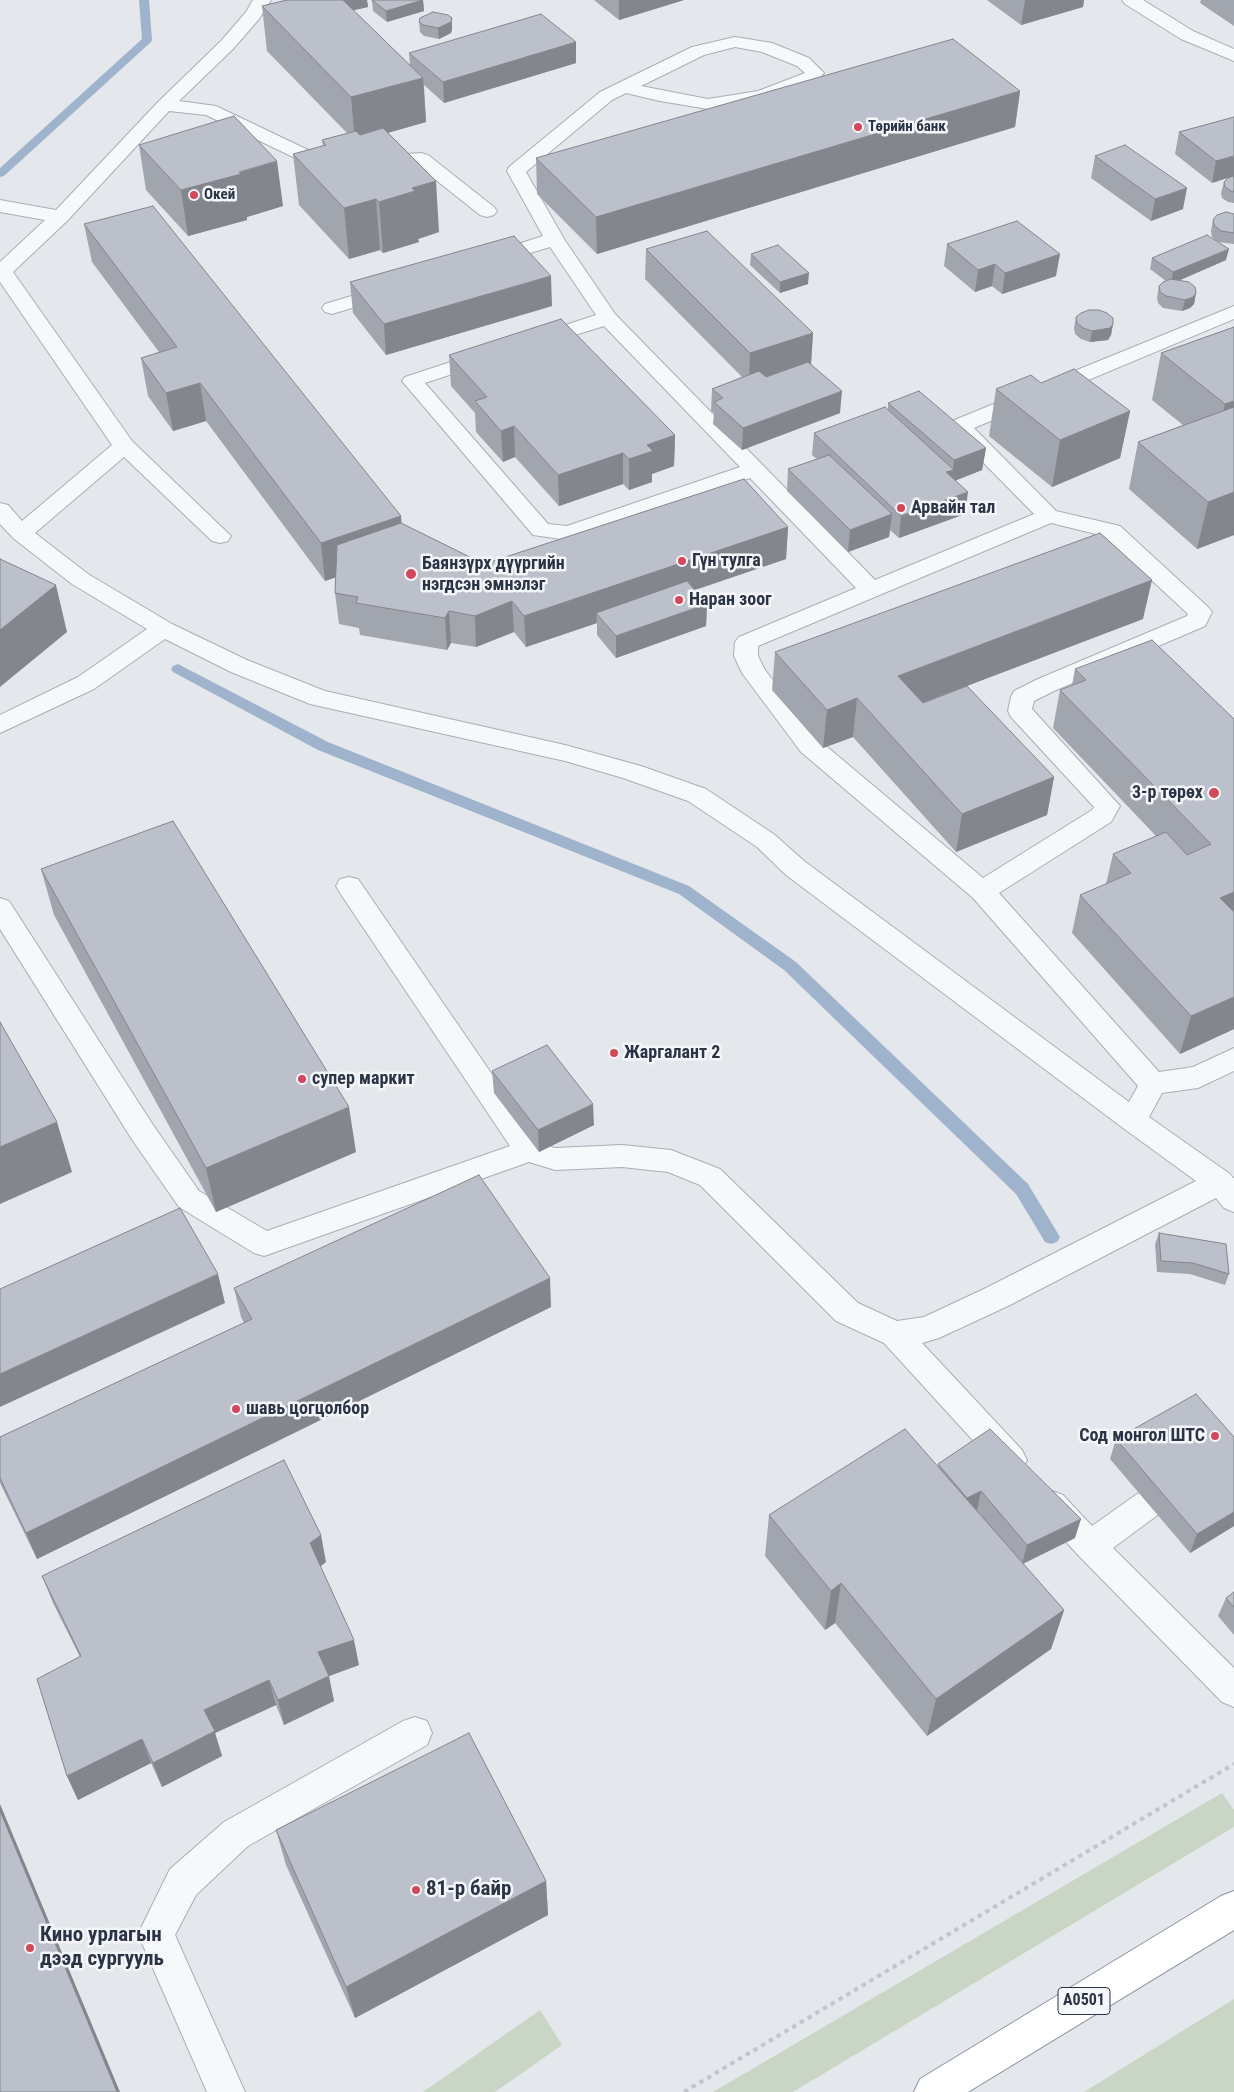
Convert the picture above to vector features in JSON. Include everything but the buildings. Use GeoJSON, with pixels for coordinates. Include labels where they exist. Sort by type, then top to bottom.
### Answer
{"type":"FeatureCollection","features":[{"type":"Feature","properties":{"kind":"highway","name":"A0501"},"geometry":{"type":"LineString","coordinates":[[933,2092],[1234,1909]]}},
{"type":"Feature","properties":{"kind":"street"},"geometry":{"type":"LineString","coordinates":[[220,536],[124,446],[1,272],[60,217],[165,105],[241,30],[262,0]]}},
{"type":"Feature","properties":{"kind":"street"},"geometry":{"type":"LineString","coordinates":[[1131,0],[1187,35],[1234,56]]}},
{"type":"Feature","properties":{"kind":"street"},"geometry":{"type":"LineString","coordinates":[[624,87],[660,96],[708,104],[762,96],[810,78],[815,73],[803,62],[766,47],[735,42],[698,51],[624,87],[606,96],[516,170],[554,239],[608,318],[870,589]]}},
{"type":"Feature","properties":{"kind":"street"},"geometry":{"type":"LineString","coordinates":[[165,105],[210,110],[327,166],[421,159],[487,212]]}},
{"type":"Feature","properties":{"kind":"street"},"geometry":{"type":"LineString","coordinates":[[0,206],[60,217]]}},
{"type":"Feature","properties":{"kind":"street"},"geometry":{"type":"LineString","coordinates":[[471,265],[554,239]]}},
{"type":"Feature","properties":{"kind":"street"},"geometry":{"type":"LineString","coordinates":[[332,308],[406,285]]}},
{"type":"Feature","properties":{"kind":"street"},"geometry":{"type":"LineString","coordinates":[[982,891],[1102,816],[1107,806],[1020,711],[1023,697],[1046,685],[1197,621],[1200,612],[1112,531],[1049,516],[960,426],[1234,312]]}},
{"type":"Feature","properties":{"kind":"street"},"geometry":{"type":"LineString","coordinates":[[608,318],[412,381],[541,530],[568,533],[755,470]]}},
{"type":"Feature","properties":{"kind":"street"},"geometry":{"type":"LineString","coordinates":[[21,533],[124,446]]}},
{"type":"Feature","properties":{"kind":"street"},"geometry":{"type":"LineString","coordinates":[[0,510],[21,533],[80,579],[164,629],[239,666],[319,698],[565,753],[632,772],[697,795],[766,841],[795,868],[1227,1191],[928,1329],[895,1334]]}},
{"type":"Feature","properties":{"kind":"street"},"geometry":{"type":"LineString","coordinates":[[1049,516],[870,589],[748,642],[746,656],[754,672],[810,746],[982,891],[1153,1084]]}},
{"type":"Feature","properties":{"kind":"street"},"geometry":{"type":"LineString","coordinates":[[0,725],[86,683],[164,629]]}},
{"type":"Feature","properties":{"kind":"street"},"geometry":{"type":"LineString","coordinates":[[349,886],[529,1151]]}},
{"type":"Feature","properties":{"kind":"street"},"geometry":{"type":"LineString","coordinates":[[0,908],[143,1133],[189,1199],[264,1244],[529,1151],[555,1159],[622,1156],[671,1161],[710,1178],[847,1312],[895,1334],[1090,1546],[1234,1691]]}},
{"type":"Feature","properties":{"kind":"street"},"geometry":{"type":"LineString","coordinates":[[1153,1084],[1198,1077],[1234,1060]]}},
{"type":"Feature","properties":{"kind":"street"},"geometry":{"type":"LineString","coordinates":[[1133,1120],[1153,1084]]}},
{"type":"Feature","properties":{"kind":"street"},"geometry":{"type":"LineString","coordinates":[[1090,1546],[1148,1504]]}},
{"type":"Feature","properties":{"kind":"street"},"geometry":{"type":"LineString","coordinates":[[226,2092],[156,1934],[183,1882],[236,1834],[414,1733]]}},
{"type":"Feature","properties":{"kind":"path"},"geometry":{"type":"LineString","coordinates":[[684,2092],[1234,1764]]}},
{"type":"Feature","properties":{"kind":"green space"},"geometry":{"type":"Polygon","coordinates":[[[1222,1793],[1234,1810],[1234,1827],[793,2092],[713,2092],[1222,1793]]]}},
{"type":"Feature","properties":{"kind":"green space"},"geometry":{"type":"Polygon","coordinates":[[[1234,1999],[1234,2092],[1084,2092],[1234,1999]]]}},
{"type":"Feature","properties":{"kind":"green space"},"geometry":{"type":"Polygon","coordinates":[[[540,2010],[562,2045],[495,2092],[423,2092],[540,2010]]]}},
{"type":"Feature","properties":{"kind":"waterway"},"geometry":{"type":"LineString","coordinates":[[0,174],[147,40],[144,0]]}},
{"type":"Feature","properties":{"kind":"waterway"},"geometry":{"type":"LineString","coordinates":[[178,669],[323,746],[684,890],[790,966],[1022,1189],[1051,1237]]}},
{"type":"Feature","properties":{"kind":"place","name":"Төрийн банк"},"geometry":{"type":"Point","coordinates":[858,127]}},
{"type":"Feature","properties":{"kind":"place","name":"Окей"},"geometry":{"type":"Point","coordinates":[194,195]}},
{"type":"Feature","properties":{"kind":"place","name":"Арвайн тал"},"geometry":{"type":"Point","coordinates":[901,508]}},
{"type":"Feature","properties":{"kind":"place","name":"Гүн тулга"},"geometry":{"type":"Point","coordinates":[682,561]}},
{"type":"Feature","properties":{"kind":"place","name":"Баянзүрх дүүргийн нэгдсэн эмнэлэг"},"geometry":{"type":"Point","coordinates":[411,574]}},
{"type":"Feature","properties":{"kind":"place","name":"Наран зоог"},"geometry":{"type":"Point","coordinates":[679,600]}},
{"type":"Feature","properties":{"kind":"place","name":"3-р төрөх"},"geometry":{"type":"Point","coordinates":[1214,793]}},
{"type":"Feature","properties":{"kind":"place","name":"Жаргалант 2"},"geometry":{"type":"Point","coordinates":[614,1053]}},
{"type":"Feature","properties":{"kind":"place","name":"супер маркит"},"geometry":{"type":"Point","coordinates":[302,1079]}},
{"type":"Feature","properties":{"kind":"place","name":"шавь цогцолбор"},"geometry":{"type":"Point","coordinates":[236,1409]}},
{"type":"Feature","properties":{"kind":"place","name":"Сод монгол ШТС"},"geometry":{"type":"Point","coordinates":[1215,1436]}},
{"type":"Feature","properties":{"kind":"place","name":"81-р байр"},"geometry":{"type":"Point","coordinates":[416,1890]}},
{"type":"Feature","properties":{"kind":"place","name":"Кино урлагын дээд сургууль"},"geometry":{"type":"Point","coordinates":[30,1948]}}]}
